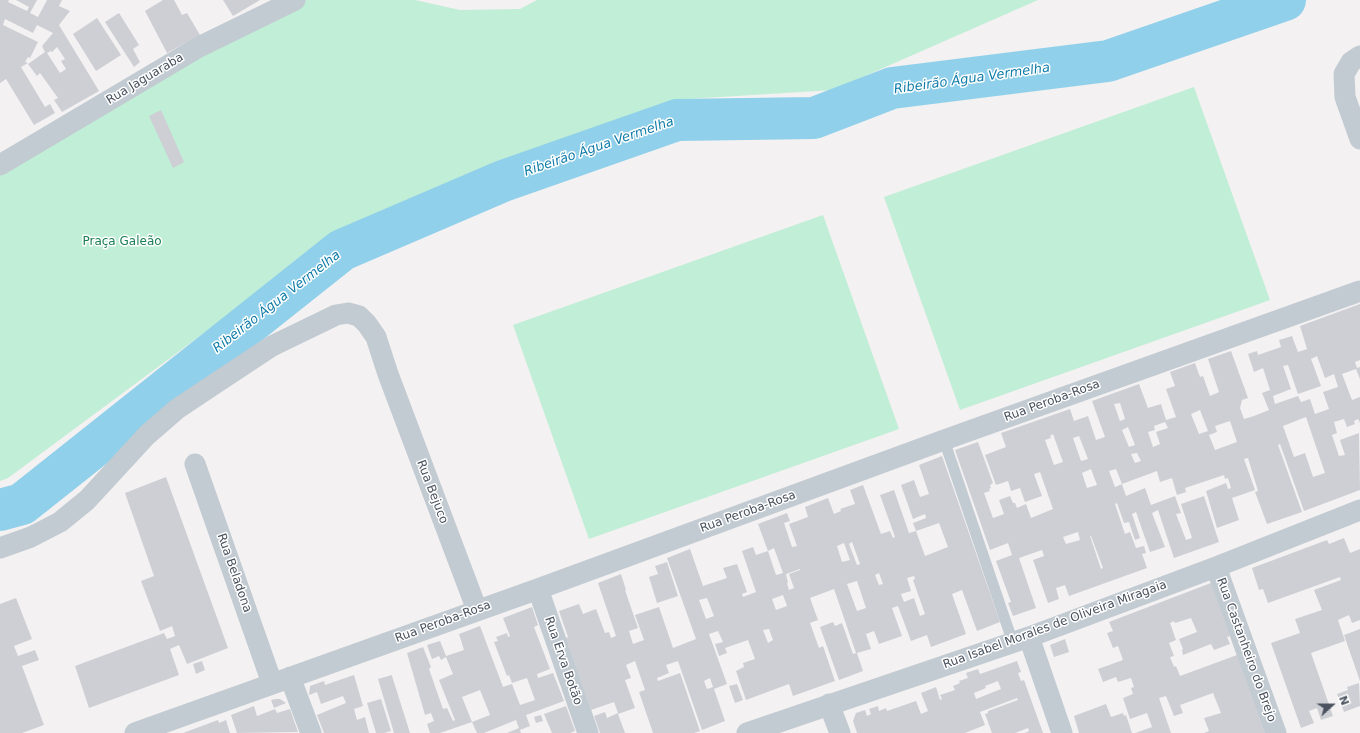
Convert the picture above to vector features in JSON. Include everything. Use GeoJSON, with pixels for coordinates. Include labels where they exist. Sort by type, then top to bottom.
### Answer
{"type":"FeatureCollection","features":[{"type":"Feature","properties":{"kind":"street","name":"Rua Jaguaraba"},"geometry":{"type":"LineString","coordinates":[[0,165],[199,47],[295,0]]}},
{"type":"Feature","properties":{"kind":"street"},"geometry":{"type":"LineString","coordinates":[[1360,56],[1351,62],[1344,74],[1345,97],[1360,138]]}},
{"type":"Feature","properties":{"kind":"street","name":"Rua Peroba-Rosa"},"geometry":{"type":"LineString","coordinates":[[135,733],[538,589],[944,440],[1360,291]]}},
{"type":"Feature","properties":{"kind":"street","name":"Rua Bejuco"},"geometry":{"type":"LineString","coordinates":[[0,548],[31,538],[60,522],[87,500],[147,435],[177,409],[272,346],[336,315],[348,313],[359,316],[376,337],[388,374],[477,610]]}},
{"type":"Feature","properties":{"kind":"street","name":"Rua Beladona"},"geometry":{"type":"LineString","coordinates":[[195,464],[281,680],[311,733]]}},
{"type":"Feature","properties":{"kind":"street","name":"Rua Isabel Morales de Oliveira Miragaia"},"geometry":{"type":"LineString","coordinates":[[747,733],[1021,640],[1216,567],[1360,510]]}},
{"type":"Feature","properties":{"kind":"street","name":"Rua Castanheiro do Brejo"},"geometry":{"type":"LineString","coordinates":[[1216,567],[1276,733]]}},
{"type":"Feature","properties":{"kind":"street","name":"Rua Erva Botão"},"geometry":{"type":"LineString","coordinates":[[538,589],[588,733]]}},
{"type":"Feature","properties":{"kind":"street"},"geometry":{"type":"LineString","coordinates":[[1021,640],[1062,733]]}},
{"type":"Feature","properties":{"kind":"street"},"geometry":{"type":"LineString","coordinates":[[829,704],[840,733]]}},
{"type":"Feature","properties":{"kind":"lane"},"geometry":{"type":"LineString","coordinates":[[944,440],[1021,640]]}},
{"type":"Feature","properties":{"kind":"green space","name":"Praça Galeão"},"geometry":{"type":"Polygon","coordinates":[[[293,0],[415,0],[460,10],[520,9],[537,0],[1038,0],[833,90],[688,99],[549,149],[343,230],[8,478],[0,481],[0,171],[293,0]]]}},
{"type":"Feature","properties":{"kind":"green space"},"geometry":{"type":"Polygon","coordinates":[[[1194,87],[1270,300],[960,410],[884,197],[1194,87]]]}},
{"type":"Feature","properties":{"kind":"green space"},"geometry":{"type":"Polygon","coordinates":[[[823,215],[899,429],[589,539],[513,325],[823,215]]]}},
{"type":"Feature","properties":{"kind":"building"},"geometry":{"type":"Polygon","coordinates":[[[0,0],[9,0],[8,2],[27,11],[29,7],[16,0],[37,0],[30,13],[38,17],[47,0],[62,0],[59,6],[70,11],[59,25],[99,91],[62,112],[54,100],[58,98],[40,73],[37,76],[28,64],[45,52],[42,46],[53,33],[37,25],[33,33],[5,19],[3,25],[38,42],[30,58],[28,57],[25,62],[28,63],[21,67],[45,107],[50,104],[55,113],[34,125],[6,79],[0,83],[0,0]],[[57,47],[52,52],[47,53],[60,73],[66,69],[61,61],[65,59],[57,47]]]}},
{"type":"Feature","properties":{"kind":"building"},"geometry":{"type":"Polygon","coordinates":[[[163,0],[174,0],[182,15],[187,13],[200,35],[167,53],[145,11],[163,0]]]}},
{"type":"Feature","properties":{"kind":"building"},"geometry":{"type":"Polygon","coordinates":[[[223,0],[260,0],[233,16],[223,0]]]}},
{"type":"Feature","properties":{"kind":"building"},"geometry":{"type":"Polygon","coordinates":[[[119,13],[139,45],[133,49],[140,62],[134,67],[105,22],[119,13]]]}},
{"type":"Feature","properties":{"kind":"building"},"geometry":{"type":"Polygon","coordinates":[[[97,18],[121,55],[96,71],[73,34],[97,18]]]}},
{"type":"Feature","properties":{"kind":"building"},"geometry":{"type":"Polygon","coordinates":[[[161,110],[184,162],[173,168],[149,116],[161,110]]]}},
{"type":"Feature","properties":{"kind":"building"},"geometry":{"type":"Polygon","coordinates":[[[1360,304],[1360,360],[1355,362],[1357,368],[1360,367],[1360,379],[1356,369],[1342,374],[1352,400],[1360,397],[1360,423],[1358,419],[1354,421],[1355,424],[1347,427],[1344,419],[1334,422],[1337,433],[1332,435],[1339,456],[1345,455],[1340,440],[1359,433],[1360,490],[1304,511],[1280,444],[1278,445],[1302,512],[1267,524],[1255,492],[1258,491],[1248,458],[1244,459],[1255,490],[1232,498],[1239,520],[1217,528],[1206,491],[1226,483],[1228,489],[1231,488],[1228,478],[1225,479],[1224,475],[1185,488],[1186,492],[1177,495],[1172,478],[1160,482],[1157,471],[1122,484],[1126,496],[1145,488],[1151,505],[1175,496],[1181,513],[1176,514],[1186,540],[1192,538],[1181,504],[1204,496],[1219,542],[1174,558],[1158,510],[1152,513],[1165,547],[1150,552],[1136,512],[1132,514],[1140,538],[1135,540],[1129,522],[1124,523],[1117,503],[1115,504],[1125,534],[1130,532],[1136,548],[1144,546],[1146,553],[1142,554],[1147,568],[1069,596],[1065,585],[1056,588],[1059,599],[1048,603],[1033,560],[1044,556],[1042,550],[1019,558],[1036,608],[1013,616],[1008,603],[1011,602],[996,561],[1012,555],[1008,543],[990,550],[955,450],[978,442],[993,483],[990,485],[990,491],[984,493],[993,518],[1004,514],[999,500],[1010,496],[1017,508],[1026,504],[1031,518],[1053,509],[1040,472],[1034,474],[1042,496],[1025,502],[1020,488],[1011,491],[1008,481],[996,485],[985,455],[1006,447],[1001,433],[1070,409],[1074,421],[1088,416],[1096,440],[1105,437],[1092,401],[1139,384],[1148,408],[1161,404],[1166,420],[1176,417],[1166,389],[1175,386],[1170,372],[1195,363],[1200,377],[1203,376],[1210,396],[1219,392],[1208,359],[1231,351],[1248,398],[1242,400],[1240,408],[1244,419],[1254,416],[1269,410],[1262,393],[1270,390],[1263,368],[1254,372],[1248,354],[1257,351],[1258,355],[1281,347],[1279,340],[1292,336],[1298,352],[1307,349],[1300,326],[1360,304]],[[1317,356],[1311,359],[1321,386],[1298,394],[1288,365],[1283,366],[1291,389],[1273,396],[1275,404],[1298,396],[1301,402],[1310,399],[1315,414],[1329,409],[1323,392],[1338,387],[1334,374],[1325,378],[1317,356]],[[1120,403],[1114,404],[1120,421],[1125,419],[1120,403]],[[1200,410],[1191,414],[1199,434],[1208,431],[1200,410]],[[1306,417],[1283,426],[1294,457],[1305,453],[1313,477],[1325,473],[1306,417]],[[1230,421],[1215,426],[1217,432],[1209,435],[1215,450],[1237,442],[1230,421]],[[1165,422],[1154,426],[1155,430],[1148,432],[1153,447],[1160,444],[1156,432],[1168,428],[1165,422]],[[1128,427],[1122,430],[1129,447],[1135,445],[1128,427]],[[1053,434],[1050,436],[1051,438],[1045,440],[1054,465],[1063,462],[1053,434]],[[1079,436],[1073,438],[1081,461],[1088,459],[1079,436]],[[1137,453],[1131,454],[1135,463],[1141,461],[1137,453]],[[1091,469],[1082,473],[1087,488],[1097,485],[1091,469]],[[1116,469],[1109,471],[1115,487],[1122,484],[1116,469]],[[1078,532],[1063,537],[1066,544],[1080,540],[1078,532]],[[1090,536],[1101,569],[1103,568],[1090,536]]]}},
{"type":"Feature","properties":{"kind":"building"},"geometry":{"type":"Polygon","coordinates":[[[942,456],[1000,622],[977,631],[962,590],[952,594],[966,634],[931,647],[927,635],[911,641],[898,606],[892,608],[902,636],[879,644],[874,631],[866,634],[871,649],[857,653],[863,671],[839,680],[820,627],[833,622],[835,626],[842,623],[853,654],[856,653],[834,589],[810,598],[818,620],[810,623],[819,648],[823,646],[835,681],[793,696],[789,684],[746,700],[736,671],[744,667],[743,663],[755,659],[748,640],[725,648],[727,653],[719,656],[715,644],[723,642],[718,631],[709,634],[727,684],[714,689],[725,721],[702,730],[678,661],[666,665],[669,673],[657,678],[658,681],[680,673],[700,731],[694,733],[653,733],[639,692],[645,690],[635,661],[626,665],[631,678],[625,680],[635,708],[618,714],[625,733],[600,733],[594,716],[605,712],[607,718],[618,713],[614,702],[591,710],[566,638],[568,637],[559,611],[579,604],[583,614],[596,609],[605,633],[609,632],[611,638],[616,636],[598,583],[621,574],[638,628],[629,631],[633,644],[644,640],[635,615],[659,607],[673,648],[696,639],[667,558],[690,549],[703,586],[727,578],[723,568],[737,564],[747,592],[742,594],[743,597],[756,592],[742,551],[753,547],[756,555],[768,551],[758,524],[787,513],[790,521],[784,523],[792,547],[797,546],[789,524],[808,517],[805,507],[828,498],[834,514],[841,511],[840,509],[855,504],[850,490],[863,485],[881,534],[890,531],[893,538],[895,537],[880,495],[894,490],[909,533],[916,531],[913,523],[926,518],[925,514],[913,519],[901,485],[914,480],[920,497],[929,494],[919,465],[942,456]],[[939,523],[916,531],[925,556],[948,547],[939,523]],[[852,542],[849,544],[857,565],[860,564],[852,542]],[[844,543],[837,546],[842,562],[850,560],[844,543]],[[774,548],[768,551],[776,575],[783,573],[774,548]],[[800,569],[786,574],[789,590],[794,588],[789,574],[800,569]],[[879,573],[875,575],[879,585],[883,584],[879,573]],[[914,576],[907,578],[911,591],[901,594],[904,602],[914,598],[920,616],[925,614],[913,580],[915,579],[914,576]],[[857,581],[847,584],[857,611],[866,608],[857,581]],[[783,595],[772,599],[776,610],[787,606],[783,595]],[[707,598],[699,600],[706,619],[714,616],[707,598]],[[769,629],[763,630],[768,643],[773,640],[769,629]],[[710,678],[704,681],[707,689],[713,687],[710,678]]]}},
{"type":"Feature","properties":{"kind":"building"},"geometry":{"type":"Polygon","coordinates":[[[166,477],[228,648],[187,664],[179,645],[170,649],[179,675],[89,708],[75,666],[164,633],[167,639],[175,636],[172,626],[160,631],[141,581],[154,576],[125,493],[166,477]]]}},
{"type":"Feature","properties":{"kind":"building"},"geometry":{"type":"Polygon","coordinates":[[[1344,538],[1350,553],[1360,549],[1360,620],[1352,623],[1349,615],[1338,620],[1345,641],[1311,653],[1333,716],[1321,720],[1317,708],[1309,711],[1314,723],[1301,728],[1271,643],[1300,633],[1295,619],[1322,610],[1314,590],[1341,580],[1340,577],[1268,603],[1263,589],[1259,590],[1252,568],[1327,540],[1329,544],[1344,538]]]}},
{"type":"Feature","properties":{"kind":"building"},"geometry":{"type":"Polygon","coordinates":[[[667,562],[678,596],[657,603],[649,577],[658,574],[655,566],[667,562]]]}},
{"type":"Feature","properties":{"kind":"building"},"geometry":{"type":"Polygon","coordinates":[[[1211,583],[1230,636],[1227,637],[1230,644],[1214,650],[1211,644],[1183,655],[1183,649],[1179,639],[1197,632],[1191,618],[1175,623],[1174,621],[1170,623],[1176,640],[1169,643],[1174,656],[1170,657],[1180,676],[1237,655],[1265,733],[1204,733],[1209,731],[1204,718],[1221,713],[1213,693],[1180,705],[1183,713],[1174,716],[1166,696],[1159,698],[1171,733],[1135,733],[1152,727],[1147,713],[1130,719],[1123,698],[1133,694],[1131,688],[1134,687],[1131,678],[1118,682],[1116,677],[1103,682],[1098,669],[1123,660],[1118,646],[1113,648],[1107,633],[1113,631],[1109,622],[1211,583]]]}},
{"type":"Feature","properties":{"kind":"building"},"geometry":{"type":"Polygon","coordinates":[[[16,598],[32,639],[14,646],[18,656],[35,650],[39,660],[22,666],[44,725],[22,733],[0,733],[0,604],[16,598]]]}},
{"type":"Feature","properties":{"kind":"building"},"geometry":{"type":"Polygon","coordinates":[[[532,607],[538,625],[534,627],[550,669],[537,674],[538,678],[553,673],[564,701],[526,715],[530,726],[520,730],[521,733],[507,733],[519,728],[516,720],[484,733],[477,733],[472,722],[440,733],[430,733],[427,724],[434,721],[431,713],[425,715],[407,653],[423,647],[431,667],[429,669],[443,709],[447,708],[453,721],[455,720],[439,680],[453,674],[446,657],[441,660],[439,656],[432,659],[427,645],[440,641],[446,656],[464,650],[459,634],[480,626],[503,687],[512,684],[520,705],[535,700],[527,678],[512,683],[509,675],[507,676],[494,642],[498,641],[496,637],[507,633],[508,637],[510,636],[503,618],[532,607]],[[480,690],[462,697],[472,722],[490,715],[480,690]]]}},
{"type":"Feature","properties":{"kind":"building"},"geometry":{"type":"Polygon","coordinates":[[[1360,629],[1360,681],[1344,635],[1360,629]]]}},
{"type":"Feature","properties":{"kind":"building"},"geometry":{"type":"Polygon","coordinates":[[[1065,639],[1069,652],[1054,657],[1050,645],[1065,639]]]}},
{"type":"Feature","properties":{"kind":"building"},"geometry":{"type":"Polygon","coordinates":[[[202,661],[205,670],[196,674],[193,664],[202,661]]]}},
{"type":"Feature","properties":{"kind":"building"},"geometry":{"type":"Polygon","coordinates":[[[1017,661],[1021,672],[1018,673],[1021,681],[1024,680],[1043,733],[1025,733],[1029,731],[1028,728],[1015,733],[992,733],[985,714],[988,713],[988,711],[1018,700],[1017,698],[980,712],[985,725],[965,733],[857,733],[853,721],[856,713],[865,710],[867,716],[871,714],[869,709],[878,706],[879,711],[886,708],[887,711],[916,701],[921,714],[928,711],[921,693],[936,687],[940,700],[942,699],[940,695],[955,690],[953,686],[960,683],[959,681],[968,678],[966,673],[978,669],[980,674],[1017,661]],[[998,681],[985,686],[986,688],[974,693],[976,699],[1001,689],[998,681]]]}},
{"type":"Feature","properties":{"kind":"building"},"geometry":{"type":"Polygon","coordinates":[[[354,675],[363,706],[354,709],[357,720],[365,717],[369,733],[324,733],[317,715],[346,703],[343,696],[321,704],[317,692],[309,695],[310,686],[324,681],[325,685],[354,675]]]}},
{"type":"Feature","properties":{"kind":"building"},"geometry":{"type":"Polygon","coordinates":[[[392,675],[410,733],[394,733],[378,679],[392,675]]]}},
{"type":"Feature","properties":{"kind":"building"},"geometry":{"type":"Polygon","coordinates":[[[1359,683],[1360,706],[1344,712],[1337,694],[1348,690],[1347,687],[1359,683]]]}},
{"type":"Feature","properties":{"kind":"building"},"geometry":{"type":"Polygon","coordinates":[[[737,684],[743,700],[735,703],[729,686],[737,684]]]}},
{"type":"Feature","properties":{"kind":"building"},"geometry":{"type":"Polygon","coordinates":[[[280,699],[286,703],[274,708],[271,700],[280,699]]]}},
{"type":"Feature","properties":{"kind":"building"},"geometry":{"type":"Polygon","coordinates":[[[381,699],[391,731],[376,733],[367,703],[381,699]]]}},
{"type":"Feature","properties":{"kind":"building"},"geometry":{"type":"Polygon","coordinates":[[[1106,704],[1111,717],[1123,713],[1124,716],[1126,715],[1132,733],[1079,733],[1074,716],[1106,704]]]}},
{"type":"Feature","properties":{"kind":"building"},"geometry":{"type":"Polygon","coordinates":[[[254,706],[257,716],[275,709],[277,713],[290,709],[298,732],[237,733],[231,715],[254,706]]]}},
{"type":"Feature","properties":{"kind":"building"},"geometry":{"type":"Polygon","coordinates":[[[566,706],[575,731],[570,733],[552,733],[544,714],[566,706]]]}},
{"type":"Feature","properties":{"kind":"building"},"geometry":{"type":"Polygon","coordinates":[[[541,715],[543,721],[536,723],[534,717],[541,715]]]}},
{"type":"Feature","properties":{"kind":"building"},"geometry":{"type":"Polygon","coordinates":[[[218,720],[219,723],[226,720],[230,733],[183,733],[218,720]]]}},
{"type":"Feature","properties":{"kind":"waterway","name":"Ribeirão Água Vermelha"},"geometry":{"type":"LineString","coordinates":[[0,510],[22,504],[342,250],[503,181],[677,120],[814,118],[892,88],[1108,61],[1285,0]]}}]}
